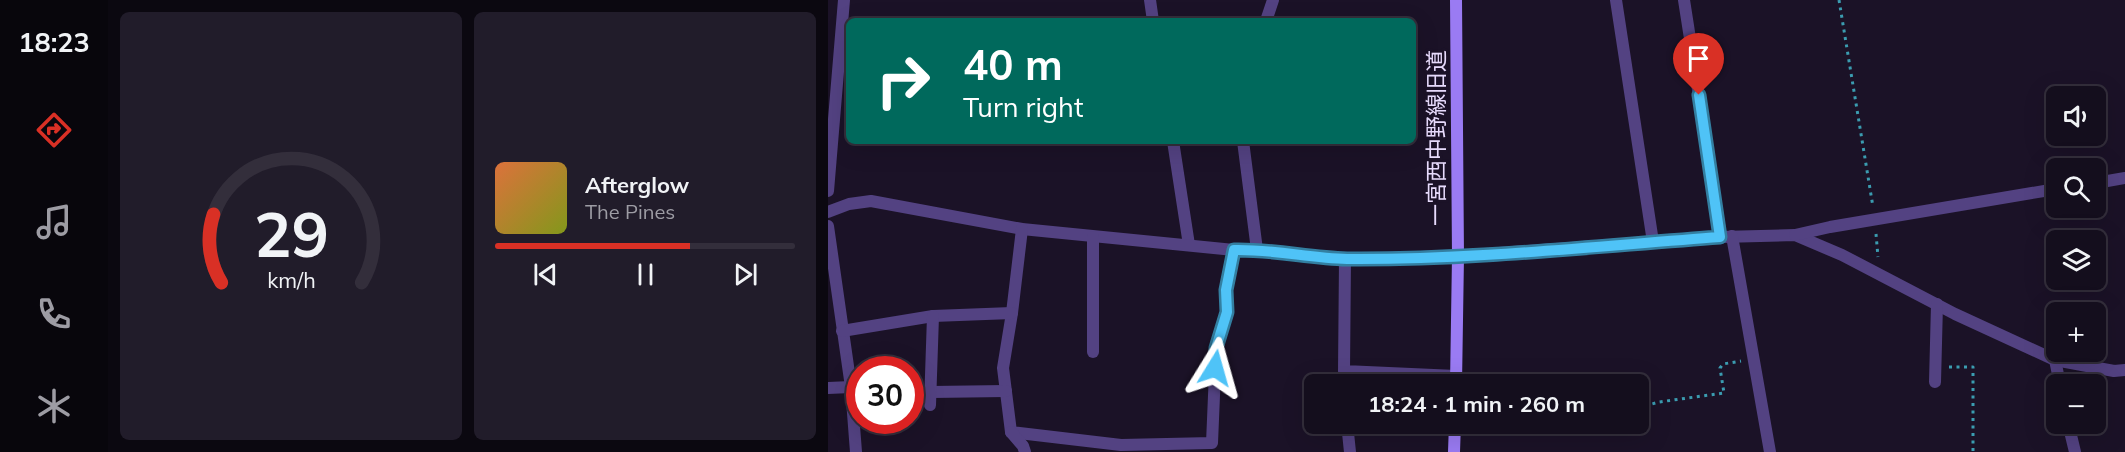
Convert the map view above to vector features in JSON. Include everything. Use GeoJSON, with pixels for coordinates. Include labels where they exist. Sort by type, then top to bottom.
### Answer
{"type":"FeatureCollection","features":[{"type":"Feature","properties":{"kind":"street"},"geometry":{"type":"LineString","coordinates":[[828,191],[844,0]]}},
{"type":"Feature","properties":{"kind":"street"},"geometry":{"type":"LineString","coordinates":[[1150,0],[1153,18]]}},
{"type":"Feature","properties":{"kind":"street"},"geometry":{"type":"LineString","coordinates":[[1267,18],[1273,0]]}},
{"type":"Feature","properties":{"kind":"street","name":"一宮西中野線旧道"},"geometry":{"type":"LineString","coordinates":[[1456,0],[1458,256],[1456,374]]}},
{"type":"Feature","properties":{"kind":"street"},"geometry":{"type":"LineString","coordinates":[[1616,0],[1653,242]]}},
{"type":"Feature","properties":{"kind":"street"},"geometry":{"type":"LineString","coordinates":[[1684,0],[1726,237],[1754,359],[1770,452]]}},
{"type":"Feature","properties":{"kind":"street"},"geometry":{"type":"LineString","coordinates":[[1173,144],[1189,246]]}},
{"type":"Feature","properties":{"kind":"street"},"geometry":{"type":"LineString","coordinates":[[1243,144],[1257,250]]}},
{"type":"Feature","properties":{"kind":"street"},"geometry":{"type":"LineString","coordinates":[[2106,181],[2125,178]]}},
{"type":"Feature","properties":{"kind":"street"},"geometry":{"type":"LineString","coordinates":[[828,212],[849,204],[871,201],[1022,229],[1345,259],[1458,256],[1726,237],[1796,235],[2046,191]]}},
{"type":"Feature","properties":{"kind":"street"},"geometry":{"type":"LineString","coordinates":[[828,226],[846,356]]}},
{"type":"Feature","properties":{"kind":"street"},"geometry":{"type":"LineString","coordinates":[[1022,229],[1003,368],[1011,432],[1023,446],[1025,452]]}},
{"type":"Feature","properties":{"kind":"street"},"geometry":{"type":"LineString","coordinates":[[1796,235],[2046,356]]}},
{"type":"Feature","properties":{"kind":"street"},"geometry":{"type":"LineString","coordinates":[[1093,237],[1093,352]]}},
{"type":"Feature","properties":{"kind":"street"},"geometry":{"type":"LineString","coordinates":[[1011,432],[1121,445],[1212,443],[1216,348],[1227,312],[1226,290],[1234,250]]}},
{"type":"Feature","properties":{"kind":"street"},"geometry":{"type":"LineString","coordinates":[[1344,374],[1345,259]]}},
{"type":"Feature","properties":{"kind":"street"},"geometry":{"type":"LineString","coordinates":[[1935,382],[1936,304]]}},
{"type":"Feature","properties":{"kind":"street"},"geometry":{"type":"LineString","coordinates":[[842,332],[933,315],[1012,313]]}},
{"type":"Feature","properties":{"kind":"street"},"geometry":{"type":"LineString","coordinates":[[930,405],[933,315]]}},
{"type":"Feature","properties":{"kind":"street"},"geometry":{"type":"LineString","coordinates":[[2066,362],[2114,371],[2125,370]]}},
{"type":"Feature","properties":{"kind":"street"},"geometry":{"type":"LineString","coordinates":[[1344,371],[1381,374]]}},
{"type":"Feature","properties":{"kind":"street"},"geometry":{"type":"LineString","coordinates":[[828,388],[846,387]]}},
{"type":"Feature","properties":{"kind":"street"},"geometry":{"type":"LineString","coordinates":[[931,392],[1006,392]]}},
{"type":"Feature","properties":{"kind":"street"},"geometry":{"type":"LineString","coordinates":[[855,434],[856,452]]}},
{"type":"Feature","properties":{"kind":"street"},"geometry":{"type":"LineString","coordinates":[[1348,434],[1350,452]]}},
{"type":"Feature","properties":{"kind":"street"},"geometry":{"type":"LineString","coordinates":[[1454,452],[1455,434]]}},
{"type":"Feature","properties":{"kind":"street"},"geometry":{"type":"LineString","coordinates":[[2070,434],[2074,452]]}},
{"type":"Feature","properties":{"kind":"path"},"geometry":{"type":"LineString","coordinates":[[1839,0],[1875,220],[1880,274]]}},
{"type":"Feature","properties":{"kind":"path"},"geometry":{"type":"LineString","coordinates":[[1649,405],[1724,393],[1720,368],[1723,364],[1754,359]]}},
{"type":"Feature","properties":{"kind":"path"},"geometry":{"type":"LineString","coordinates":[[1935,367],[1973,367],[1973,452]]}},
{"type":"Feature","properties":{"kind":"route"},"geometry":{"type":"LineString","coordinates":[[1215,368],[1216,348],[1227,312],[1226,290],[1234,250],[1257,250],[1345,259],[1458,256],[1720,237],[1699,95]]}}]}
